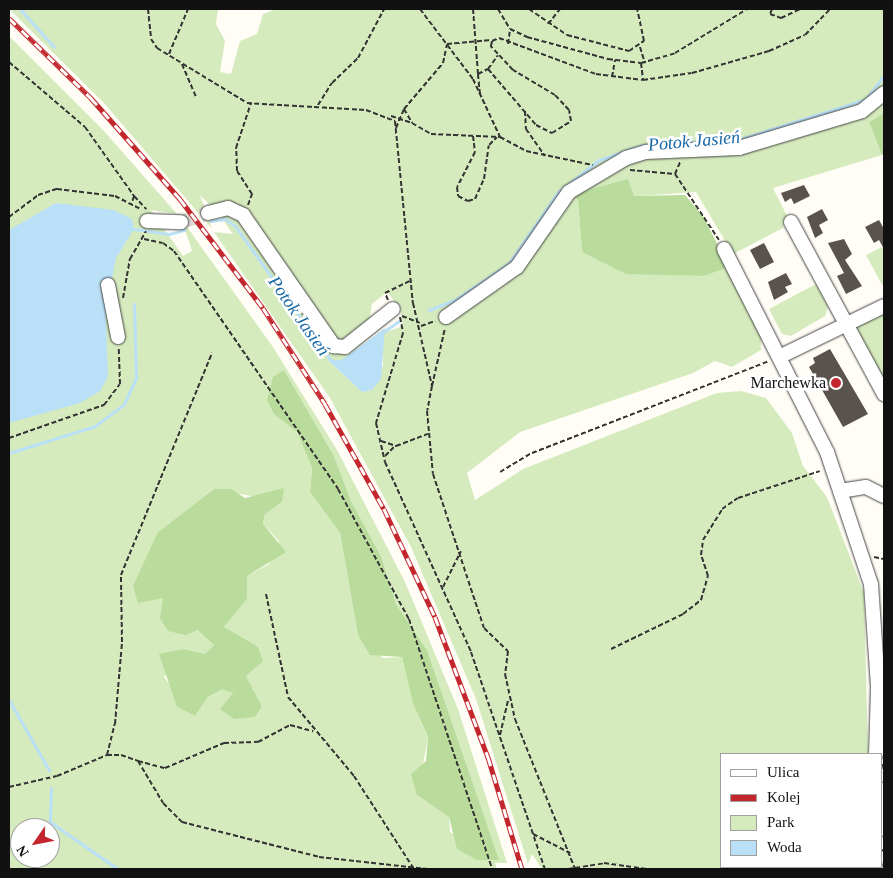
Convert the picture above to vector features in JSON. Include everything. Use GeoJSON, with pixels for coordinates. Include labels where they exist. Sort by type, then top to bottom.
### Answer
{"type":"FeatureCollection","features":[{"type":"Feature","properties":{"kind":"street"},"geometry":{"type":"LineString","coordinates":[[446,317],[512,272],[561,201],[608,168],[646,152],[739,148],[862,110],[884,93]]}},
{"type":"Feature","properties":{"kind":"street"},"geometry":{"type":"LineString","coordinates":[[208,213],[228,208],[238,212],[334,346],[345,347],[393,309]]}},
{"type":"Feature","properties":{"kind":"street"},"geometry":{"type":"LineString","coordinates":[[148,226],[181,222]]}},
{"type":"Feature","properties":{"kind":"street"},"geometry":{"type":"LineString","coordinates":[[791,222],[844,324],[884,393]]}},
{"type":"Feature","properties":{"kind":"street"},"geometry":{"type":"LineString","coordinates":[[724,249],[781,356],[834,472],[874,600],[876,753]]}},
{"type":"Feature","properties":{"kind":"street"},"geometry":{"type":"LineString","coordinates":[[108,285],[118,338]]}},
{"type":"Feature","properties":{"kind":"street"},"geometry":{"type":"LineString","coordinates":[[781,356],[884,306]]}},
{"type":"Feature","properties":{"kind":"street"},"geometry":{"type":"LineString","coordinates":[[840,492],[866,488],[884,496]]}},
{"type":"Feature","properties":{"kind":"street"},"geometry":{"type":"LineString","coordinates":[[883,810],[884,829]]}},
{"type":"Feature","properties":{"kind":"path"},"geometry":{"type":"LineString","coordinates":[[148,9],[150,40],[182,64],[251,104],[318,105],[390,116],[412,123],[431,134],[498,137],[545,156],[584,163]]}},
{"type":"Feature","properties":{"kind":"path"},"geometry":{"type":"LineString","coordinates":[[169,55],[188,9]]}},
{"type":"Feature","properties":{"kind":"path"},"geometry":{"type":"LineString","coordinates":[[318,105],[358,58],[384,9]]}},
{"type":"Feature","properties":{"kind":"path"},"geometry":{"type":"LineString","coordinates":[[420,9],[480,94],[498,137]]}},
{"type":"Feature","properties":{"kind":"path"},"geometry":{"type":"LineString","coordinates":[[473,9],[480,94]]}},
{"type":"Feature","properties":{"kind":"path"},"geometry":{"type":"LineString","coordinates":[[498,9],[510,29],[508,44]]}},
{"type":"Feature","properties":{"kind":"path"},"geometry":{"type":"LineString","coordinates":[[529,9],[548,25],[604,47],[629,51],[640,47]]}},
{"type":"Feature","properties":{"kind":"path"},"geometry":{"type":"LineString","coordinates":[[548,25],[560,9]]}},
{"type":"Feature","properties":{"kind":"path"},"geometry":{"type":"LineString","coordinates":[[637,9],[644,36],[640,47],[643,63],[643,80]]}},
{"type":"Feature","properties":{"kind":"path"},"geometry":{"type":"LineString","coordinates":[[510,29],[615,60],[643,63],[675,53],[747,9]]}},
{"type":"Feature","properties":{"kind":"path"},"geometry":{"type":"LineString","coordinates":[[772,9],[770,14],[781,18],[800,9]]}},
{"type":"Feature","properties":{"kind":"path"},"geometry":{"type":"LineString","coordinates":[[446,44],[492,40],[612,77],[643,80],[692,73],[729,59],[769,51],[805,35],[830,9]]}},
{"type":"Feature","properties":{"kind":"path"},"geometry":{"type":"LineString","coordinates":[[488,70],[525,110],[536,125],[552,133],[571,121],[569,110],[555,95],[521,75],[498,55],[491,46],[492,40]]}},
{"type":"Feature","properties":{"kind":"path"},"geometry":{"type":"LineString","coordinates":[[396,128],[404,109],[433,78],[446,44]]}},
{"type":"Feature","properties":{"kind":"path"},"geometry":{"type":"LineString","coordinates":[[478,74],[488,70],[498,55]]}},
{"type":"Feature","properties":{"kind":"path"},"geometry":{"type":"LineString","coordinates":[[612,77],[615,60]]}},
{"type":"Feature","properties":{"kind":"path"},"geometry":{"type":"LineString","coordinates":[[9,62],[85,127],[134,196],[148,226],[144,240],[130,260],[123,302]]}},
{"type":"Feature","properties":{"kind":"path"},"geometry":{"type":"LineString","coordinates":[[182,64],[196,97]]}},
{"type":"Feature","properties":{"kind":"path"},"geometry":{"type":"LineString","coordinates":[[238,212],[252,200],[236,162],[240,130],[251,104]]}},
{"type":"Feature","properties":{"kind":"path"},"geometry":{"type":"LineString","coordinates":[[404,109],[412,123]]}},
{"type":"Feature","properties":{"kind":"path"},"geometry":{"type":"LineString","coordinates":[[525,110],[526,129],[545,156]]}},
{"type":"Feature","properties":{"kind":"path"},"geometry":{"type":"LineString","coordinates":[[390,116],[396,128],[412,280],[432,386]]}},
{"type":"Feature","properties":{"kind":"path"},"geometry":{"type":"LineString","coordinates":[[473,135],[475,152],[457,188],[458,196],[468,201],[475,199],[484,179],[489,144],[498,137]]}},
{"type":"Feature","properties":{"kind":"path"},"geometry":{"type":"LineString","coordinates":[[608,168],[675,174],[724,249]]}},
{"type":"Feature","properties":{"kind":"path"},"geometry":{"type":"LineString","coordinates":[[9,217],[38,195],[57,189],[132,202],[148,226]]}},
{"type":"Feature","properties":{"kind":"path"},"geometry":{"type":"LineString","coordinates":[[132,202],[134,196]]}},
{"type":"Feature","properties":{"kind":"path"},"geometry":{"type":"LineString","coordinates":[[144,240],[164,243],[174,251],[338,489],[409,620],[492,869]]}},
{"type":"Feature","properties":{"kind":"path"},"geometry":{"type":"LineString","coordinates":[[393,309],[385,292],[412,280]]}},
{"type":"Feature","properties":{"kind":"path"},"geometry":{"type":"LineString","coordinates":[[500,735],[508,696],[508,652],[484,628],[461,552],[433,474],[428,434],[432,386],[446,317],[420,324],[400,315],[403,333],[376,423],[388,474],[443,587],[500,735],[544,869]]}},
{"type":"Feature","properties":{"kind":"path"},"geometry":{"type":"LineString","coordinates":[[9,438],[104,406],[120,384],[118,338]]}},
{"type":"Feature","properties":{"kind":"path"},"geometry":{"type":"LineString","coordinates":[[107,755],[115,724],[122,642],[121,575],[212,353]]}},
{"type":"Feature","properties":{"kind":"path"},"geometry":{"type":"LineString","coordinates":[[500,472],[532,453],[720,384],[781,356]]}},
{"type":"Feature","properties":{"kind":"path"},"geometry":{"type":"LineString","coordinates":[[384,457],[396,446],[428,434]]}},
{"type":"Feature","properties":{"kind":"path"},"geometry":{"type":"LineString","coordinates":[[381,441],[396,446]]}},
{"type":"Feature","properties":{"kind":"path"},"geometry":{"type":"LineString","coordinates":[[611,649],[684,614],[700,600],[708,576],[701,555],[703,540],[722,509],[738,498],[812,473],[834,472]]}},
{"type":"Feature","properties":{"kind":"path"},"geometry":{"type":"LineString","coordinates":[[443,587],[461,552]]}},
{"type":"Feature","properties":{"kind":"path"},"geometry":{"type":"LineString","coordinates":[[266,594],[288,697],[314,732]]}},
{"type":"Feature","properties":{"kind":"path"},"geometry":{"type":"LineString","coordinates":[[508,696],[576,868]]}},
{"type":"Feature","properties":{"kind":"path"},"geometry":{"type":"LineString","coordinates":[[9,788],[57,776],[107,755],[166,768],[224,743],[258,742],[290,725],[325,737],[354,776],[413,869]]}},
{"type":"Feature","properties":{"kind":"path"},"geometry":{"type":"LineString","coordinates":[[138,761],[163,803],[182,822],[319,857],[413,869],[427,869]]}},
{"type":"Feature","properties":{"kind":"path"},"geometry":{"type":"LineString","coordinates":[[532,834],[538,833],[572,854]]}},
{"type":"Feature","properties":{"kind":"path"},"geometry":{"type":"LineString","coordinates":[[568,869],[604,862],[647,869]]}},
{"type":"Feature","properties":{"kind":"green space"},"geometry":{"type":"Polygon","coordinates":[[[9,9],[218,9],[216,24],[225,41],[220,72],[231,74],[240,41],[257,34],[263,14],[277,9],[884,9],[884,113],[869,122],[882,155],[773,188],[787,216],[783,228],[733,254],[696,192],[578,200],[582,252],[626,273],[704,276],[729,267],[761,334],[761,350],[732,367],[715,361],[693,373],[520,432],[467,473],[475,500],[523,469],[717,393],[741,391],[766,398],[792,433],[803,466],[827,497],[864,593],[868,753],[720,753],[720,868],[836,869],[542,869],[532,854],[528,864],[476,699],[411,547],[330,398],[214,232],[233,234],[218,213],[235,214],[336,350],[392,314],[398,314],[341,361],[328,360],[362,392],[383,366],[383,333],[403,326],[400,308],[387,292],[372,304],[369,323],[338,345],[247,216],[213,208],[200,195],[212,229],[104,103],[9,9]]]}},
{"type":"Feature","properties":{"kind":"green space"},"geometry":{"type":"Polygon","coordinates":[[[9,36],[104,131],[177,214],[151,210],[183,256],[192,251],[182,220],[273,347],[337,450],[405,582],[458,709],[507,863],[495,863],[497,869],[9,869],[9,36]],[[284,370],[297,432],[312,468],[310,492],[340,533],[358,635],[383,658],[402,657],[413,704],[428,738],[417,795],[449,817],[450,832],[498,860],[427,650],[396,604],[381,556],[351,501],[334,456],[284,370]],[[214,489],[158,532],[166,604],[214,645],[205,654],[184,649],[164,677],[175,692],[177,707],[195,716],[208,697],[222,688],[233,693],[221,709],[262,706],[246,676],[238,637],[224,627],[247,599],[247,576],[269,564],[279,541],[263,524],[265,514],[282,502],[214,489]]]}},
{"type":"Feature","properties":{"kind":"green space"},"geometry":{"type":"Polygon","coordinates":[[[884,113],[884,154],[882,155],[869,122],[884,113]]]}},
{"type":"Feature","properties":{"kind":"green space"},"geometry":{"type":"Polygon","coordinates":[[[628,179],[634,196],[685,195],[703,216],[729,267],[704,276],[626,274],[582,252],[578,200],[573,194],[628,179]]]}},
{"type":"Feature","properties":{"kind":"green space"},"geometry":{"type":"Polygon","coordinates":[[[884,246],[884,283],[882,285],[866,255],[884,246]]]}},
{"type":"Feature","properties":{"kind":"green space"},"geometry":{"type":"Polygon","coordinates":[[[816,284],[828,307],[825,316],[791,336],[782,334],[769,309],[816,284]]]}},
{"type":"Feature","properties":{"kind":"green space"},"geometry":{"type":"Polygon","coordinates":[[[884,314],[884,381],[854,329],[884,314]]]}},
{"type":"Feature","properties":{"kind":"green space"},"geometry":{"type":"Polygon","coordinates":[[[284,370],[334,456],[351,501],[381,556],[396,604],[427,650],[499,860],[477,860],[457,849],[449,817],[417,795],[411,774],[426,761],[428,737],[413,704],[402,657],[370,655],[358,635],[340,533],[310,492],[312,468],[297,432],[274,414],[267,400],[273,377],[284,370]]]}},
{"type":"Feature","properties":{"kind":"green space"},"geometry":{"type":"Polygon","coordinates":[[[284,488],[282,502],[265,514],[263,524],[286,552],[247,576],[247,599],[224,627],[258,647],[263,661],[246,676],[262,706],[255,717],[234,719],[220,709],[233,693],[222,689],[208,697],[195,716],[177,707],[159,654],[184,649],[205,654],[214,645],[197,630],[186,635],[168,631],[160,618],[163,598],[138,603],[133,586],[158,532],[214,489],[231,489],[245,498],[284,488]]]}},
{"type":"Feature","properties":{"kind":"water"},"geometry":{"type":"Polygon","coordinates":[[[56,203],[114,210],[132,219],[134,229],[116,258],[111,284],[105,287],[108,377],[100,391],[80,403],[9,423],[9,230],[56,203]]]}},
{"type":"Feature","properties":{"kind":"water"},"geometry":{"type":"Polygon","coordinates":[[[385,328],[381,379],[372,390],[362,392],[327,359],[341,361],[385,328]]]}},
{"type":"Feature","properties":{"kind":"building"},"geometry":{"type":"Polygon","coordinates":[[[804,185],[810,196],[794,204],[791,198],[785,202],[781,193],[804,185]]]}},
{"type":"Feature","properties":{"kind":"building"},"geometry":{"type":"Polygon","coordinates":[[[822,209],[828,220],[819,225],[823,233],[815,238],[807,217],[822,209]]]}},
{"type":"Feature","properties":{"kind":"building"},"geometry":{"type":"Polygon","coordinates":[[[879,220],[884,229],[884,249],[879,240],[874,243],[865,227],[879,220]]]}},
{"type":"Feature","properties":{"kind":"building"},"geometry":{"type":"Polygon","coordinates":[[[844,239],[852,254],[845,260],[862,286],[846,294],[837,276],[844,273],[828,243],[844,239]]]}},
{"type":"Feature","properties":{"kind":"building"},"geometry":{"type":"Polygon","coordinates":[[[764,243],[774,262],[760,269],[750,250],[764,243]]]}},
{"type":"Feature","properties":{"kind":"building"},"geometry":{"type":"Polygon","coordinates":[[[786,273],[792,284],[785,287],[788,292],[774,300],[768,282],[786,273]]]}},
{"type":"Feature","properties":{"kind":"building"},"geometry":{"type":"Polygon","coordinates":[[[830,349],[868,414],[843,427],[809,367],[815,363],[813,358],[830,349]]]}},
{"type":"Feature","properties":{"kind":"waterway"},"geometry":{"type":"LineString","coordinates":[[20,9],[54,47]]}},
{"type":"Feature","properties":{"kind":"waterway","name":"Potok Jasień"},"geometry":{"type":"LineString","coordinates":[[429,310],[456,299],[509,263],[558,192],[599,160],[642,145],[740,139],[866,99],[884,75]]}},
{"type":"Feature","properties":{"kind":"waterway","name":"Potok Jasień"},"geometry":{"type":"LineString","coordinates":[[210,221],[225,219],[235,226],[332,362],[341,361],[399,321]]}},
{"type":"Feature","properties":{"kind":"waterway","name":"Potok Jasień"},"geometry":{"type":"LineString","coordinates":[[134,229],[169,234],[184,230]]}},
{"type":"Feature","properties":{"kind":"waterway"},"geometry":{"type":"LineString","coordinates":[[9,453],[95,426],[124,404],[136,378],[134,304]]}},
{"type":"Feature","properties":{"kind":"waterway"},"geometry":{"type":"LineString","coordinates":[[9,700],[49,770]]}},
{"type":"Feature","properties":{"kind":"waterway"},"geometry":{"type":"LineString","coordinates":[[51,788],[50,822],[118,869]]}},
{"type":"Feature","properties":{"kind":"tunnel"},"geometry":{"type":"LineString","coordinates":[[181,222],[208,213]]}},
{"type":"Feature","properties":{"kind":"railway"},"geometry":{"type":"LineString","coordinates":[[9,18],[91,98],[180,199],[263,308],[325,404],[384,509],[435,617],[488,757],[522,869]]}},
{"type":"Feature","properties":{"kind":"place","name":"Marchewka"},"geometry":{"type":"Point","coordinates":[836,383]}}]}
